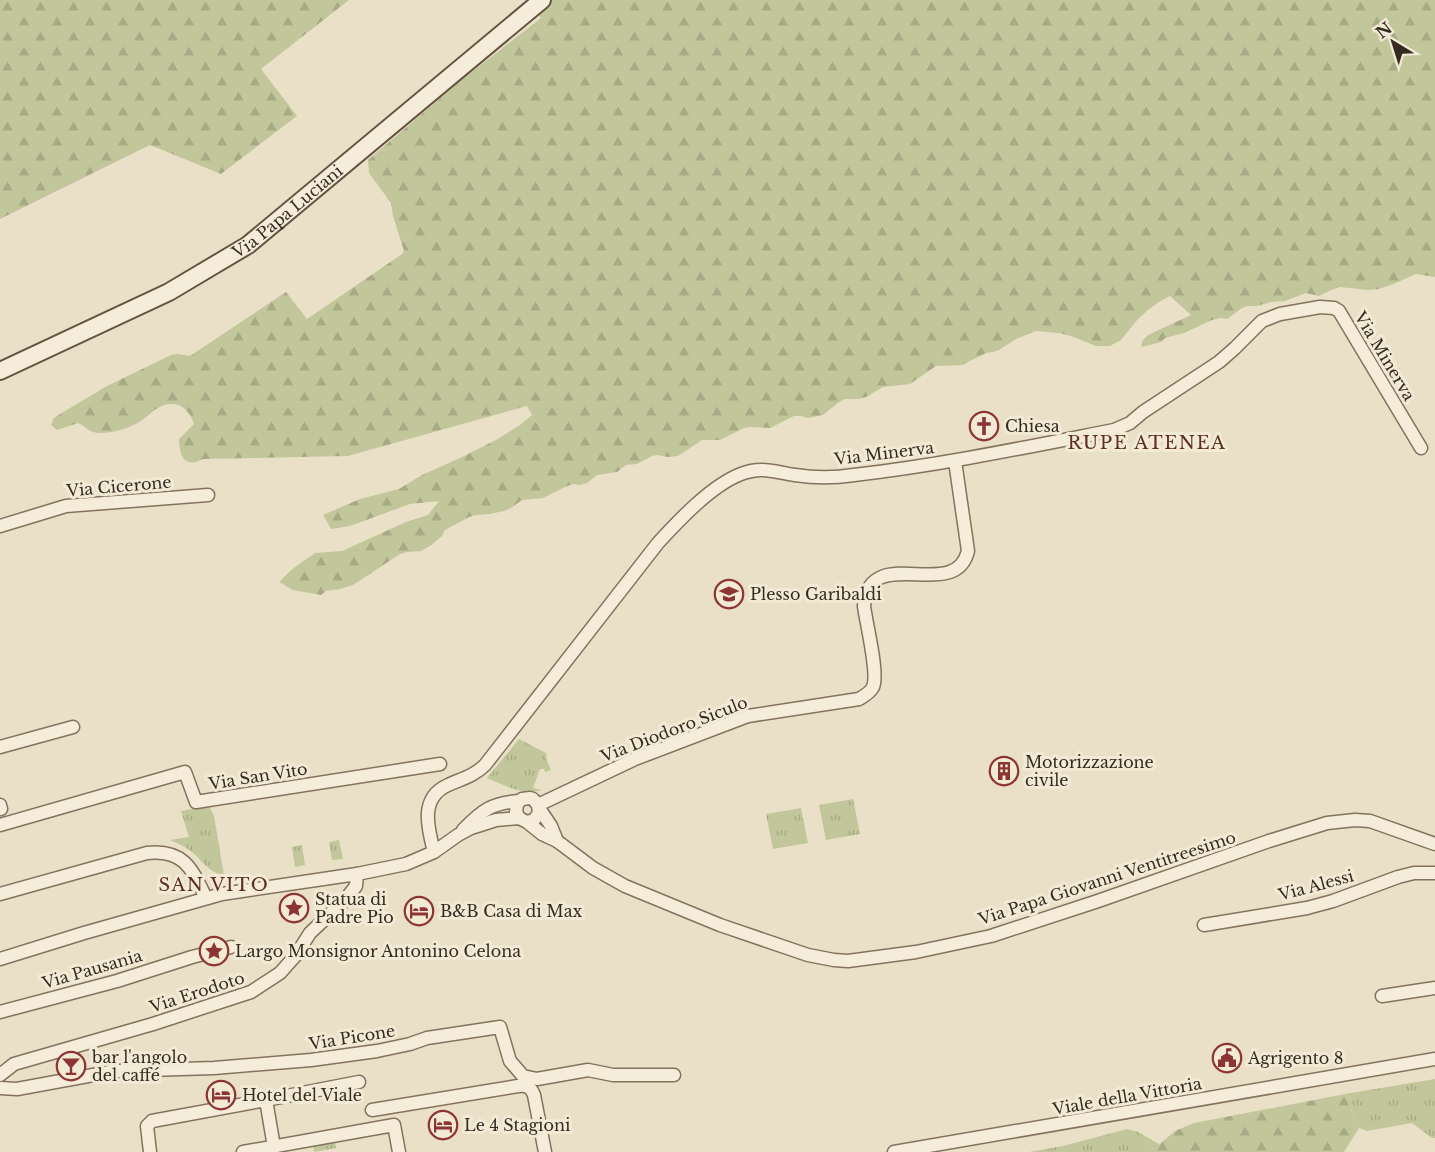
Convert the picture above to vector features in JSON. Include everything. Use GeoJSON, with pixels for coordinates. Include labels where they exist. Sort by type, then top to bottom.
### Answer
{"type":"FeatureCollection","features":[{"type":"Feature","properties":{"kind":"street","name":"Via Papa Luciani"},"geometry":{"type":"LineString","coordinates":[[0,371],[169,292],[248,244],[542,0]]}},
{"type":"Feature","properties":{"kind":"street","name":"Via Minerva"},"geometry":{"type":"LineString","coordinates":[[434,852],[427,820],[429,807],[435,795],[448,785],[473,775],[485,765],[657,543],[679,519],[703,499],[740,474],[756,469],[768,469],[794,475],[818,477],[852,476],[955,460],[1113,430],[1130,423],[1219,362],[1262,321],[1280,314],[1320,308],[1334,308],[1339,311],[1421,448]]}},
{"type":"Feature","properties":{"kind":"street","name":"Via Diodoro Siculo"},"geometry":{"type":"LineString","coordinates":[[539,807],[635,759],[748,716],[859,699],[864,696],[873,687],[875,674],[864,606],[869,586],[875,580],[889,574],[922,575],[952,572],[959,569],[967,558],[968,551],[955,460]]}},
{"type":"Feature","properties":{"kind":"street","name":"Via Cicerone"},"geometry":{"type":"LineString","coordinates":[[0,526],[66,506],[208,495]]}},
{"type":"Feature","properties":{"kind":"street"},"geometry":{"type":"LineString","coordinates":[[0,747],[73,727]]}},
{"type":"Feature","properties":{"kind":"street","name":"Via San Vito"},"geometry":{"type":"LineString","coordinates":[[0,825],[185,772],[196,802],[440,764]]}},
{"type":"Feature","properties":{"kind":"street"},"geometry":{"type":"LineString","coordinates":[[0,959],[222,894],[357,874],[406,864],[434,852],[458,835],[481,812],[500,804],[522,799],[533,799],[551,826],[557,841]]}},
{"type":"Feature","properties":{"kind":"street"},"geometry":{"type":"LineString","coordinates":[[519,801],[516,808],[517,815],[523,820]]}},
{"type":"Feature","properties":{"kind":"street"},"geometry":{"type":"LineString","coordinates":[[458,835],[484,823],[507,819],[534,820],[539,813],[539,807]]}},
{"type":"Feature","properties":{"kind":"street","name":"Via Papa Giovanni Ventitreesimo"},"geometry":{"type":"LineString","coordinates":[[523,820],[542,834],[557,841],[593,868],[635,891],[720,925],[808,955],[848,961],[916,952],[991,936],[1327,823],[1370,821],[1435,844]]}},
{"type":"Feature","properties":{"kind":"street"},"geometry":{"type":"LineString","coordinates":[[0,894],[155,852],[172,855],[188,865],[194,872],[206,898]]}},
{"type":"Feature","properties":{"kind":"street","name":"Via Alessi"},"geometry":{"type":"LineString","coordinates":[[1204,925],[1307,908],[1398,877],[1414,873],[1435,873]]}},
{"type":"Feature","properties":{"kind":"street","name":"Via Erodoto"},"geometry":{"type":"LineString","coordinates":[[0,1075],[14,1064],[153,1024],[251,992],[280,973],[296,955],[310,933],[345,900],[356,886],[357,874]]}},
{"type":"Feature","properties":{"kind":"street","name":"Via Pausania"},"geometry":{"type":"LineString","coordinates":[[0,1012],[117,981],[231,947]]}},
{"type":"Feature","properties":{"kind":"street"},"geometry":{"type":"LineString","coordinates":[[1382,996],[1435,987]]}},
{"type":"Feature","properties":{"kind":"street","name":"Via Picone"},"geometry":{"type":"LineString","coordinates":[[0,1088],[17,1089],[115,1071],[214,1068],[311,1060],[377,1051],[427,1038],[500,1027],[510,1061],[523,1076],[537,1079],[588,1070],[613,1075],[674,1075]]}},
{"type":"Feature","properties":{"kind":"street","name":"Viale della Vittoria"},"geometry":{"type":"LineString","coordinates":[[894,1152],[1435,1059]]}},
{"type":"Feature","properties":{"kind":"street"},"geometry":{"type":"LineString","coordinates":[[150,1152],[147,1126],[152,1121],[359,1082]]}},
{"type":"Feature","properties":{"kind":"street"},"geometry":{"type":"LineString","coordinates":[[372,1110],[519,1086],[528,1087],[534,1095],[545,1152]]}},
{"type":"Feature","properties":{"kind":"street"},"geometry":{"type":"LineString","coordinates":[[266,1100],[274,1147]]}},
{"type":"Feature","properties":{"kind":"street"},"geometry":{"type":"LineString","coordinates":[[243,1152],[394,1125],[399,1152]]}},
{"type":"Feature","properties":{"kind":"green space"},"geometry":{"type":"Polygon","coordinates":[[[0,0],[349,0],[261,69],[297,116],[221,174],[150,145],[0,219],[0,0]]]}},
{"type":"Feature","properties":{"kind":"green space"},"geometry":{"type":"Polygon","coordinates":[[[526,0],[1435,0],[1435,277],[1416,274],[1379,289],[1340,287],[1319,296],[1306,293],[1285,301],[1248,306],[1227,319],[1212,320],[1184,333],[1165,338],[1161,342],[1142,347],[1143,340],[1148,335],[1191,315],[1170,296],[1148,310],[1121,340],[1110,346],[1096,346],[1071,336],[1036,331],[1016,339],[999,350],[986,353],[962,365],[936,366],[910,384],[883,387],[859,399],[845,399],[823,415],[808,418],[794,416],[770,428],[744,428],[720,440],[702,440],[678,456],[652,456],[637,464],[626,465],[617,472],[597,475],[587,483],[567,486],[543,498],[522,500],[504,511],[469,517],[445,530],[442,536],[421,551],[400,554],[353,585],[326,591],[321,595],[293,590],[279,582],[291,570],[315,553],[342,551],[406,522],[428,515],[439,501],[410,504],[350,526],[331,529],[323,515],[360,499],[399,489],[422,475],[496,440],[532,415],[527,406],[348,456],[203,459],[197,462],[187,462],[180,451],[179,439],[194,424],[186,410],[173,404],[156,409],[135,424],[108,433],[93,432],[78,423],[57,430],[51,425],[54,418],[107,386],[171,355],[190,356],[286,292],[307,319],[402,254],[404,251],[391,203],[369,173],[368,160],[464,78],[541,18],[526,0]]]}},
{"type":"Feature","properties":{"kind":"green space"},"geometry":{"type":"Polygon","coordinates":[[[519,739],[546,753],[551,770],[545,772],[544,769],[540,769],[533,788],[542,790],[521,791],[487,778],[519,739]]]}},
{"type":"Feature","properties":{"kind":"green space"},"geometry":{"type":"Polygon","coordinates":[[[853,799],[860,834],[826,840],[819,805],[853,799]]]}},
{"type":"Feature","properties":{"kind":"green space"},"geometry":{"type":"Polygon","coordinates":[[[209,806],[214,816],[224,875],[210,869],[190,850],[170,840],[189,837],[181,811],[209,806]]]}},
{"type":"Feature","properties":{"kind":"green space"},"geometry":{"type":"Polygon","coordinates":[[[801,808],[808,843],[773,849],[766,814],[801,808]]]}},
{"type":"Feature","properties":{"kind":"green space"},"geometry":{"type":"Polygon","coordinates":[[[339,840],[343,859],[332,860],[329,842],[339,840]]]}},
{"type":"Feature","properties":{"kind":"green space"},"geometry":{"type":"Polygon","coordinates":[[[302,845],[305,865],[295,867],[292,847],[302,845]]]}},
{"type":"Feature","properties":{"kind":"green space"},"geometry":{"type":"Polygon","coordinates":[[[1435,1079],[1435,1138],[1412,1123],[1367,1131],[1359,1128],[1345,1094],[1435,1079]]]}},
{"type":"Feature","properties":{"kind":"green space"},"geometry":{"type":"Polygon","coordinates":[[[1345,1094],[1359,1128],[1344,1152],[1150,1152],[1175,1131],[1194,1123],[1345,1094]]]}},
{"type":"Feature","properties":{"kind":"green space"},"geometry":{"type":"Polygon","coordinates":[[[1127,1129],[1138,1132],[1159,1144],[1150,1152],[1029,1152],[1063,1146],[1127,1129]]]}},
{"type":"Feature","properties":{"kind":"green space"},"geometry":{"type":"Polygon","coordinates":[[[335,1142],[336,1148],[314,1152],[313,1146],[335,1142]]]}},
{"type":"Feature","properties":{"kind":"place","name":"Chiesa"},"geometry":{"type":"Point","coordinates":[984,426]}},
{"type":"Feature","properties":{"kind":"place","name":"Plesso Garibaldi"},"geometry":{"type":"Point","coordinates":[729,594]}},
{"type":"Feature","properties":{"kind":"place","name":"Motorizzazione civile"},"geometry":{"type":"Point","coordinates":[1004,771]}},
{"type":"Feature","properties":{"kind":"place","name":"Statua di Padre Pio"},"geometry":{"type":"Point","coordinates":[294,908]}},
{"type":"Feature","properties":{"kind":"place","name":"B&B Casa di Max"},"geometry":{"type":"Point","coordinates":[419,911]}},
{"type":"Feature","properties":{"kind":"place","name":"Largo Monsignor Antonino Celona"},"geometry":{"type":"Point","coordinates":[214,951]}},
{"type":"Feature","properties":{"kind":"place","name":"Agrigento 8"},"geometry":{"type":"Point","coordinates":[1227,1058]}},
{"type":"Feature","properties":{"kind":"place","name":"bar l'angolo del caffé"},"geometry":{"type":"Point","coordinates":[71,1066]}},
{"type":"Feature","properties":{"kind":"place","name":"Hotel del Viale"},"geometry":{"type":"Point","coordinates":[221,1095]}},
{"type":"Feature","properties":{"kind":"place","name":"Le 4 Stagioni"},"geometry":{"type":"Point","coordinates":[443,1125]}},
{"type":"Feature","properties":{"kind":"district","name":"RUPE ATENEA"},"geometry":{"type":"Point","coordinates":[1147,443]}},
{"type":"Feature","properties":{"kind":"district","name":"SAN VITO"},"geometry":{"type":"Point","coordinates":[214,885]}}]}
